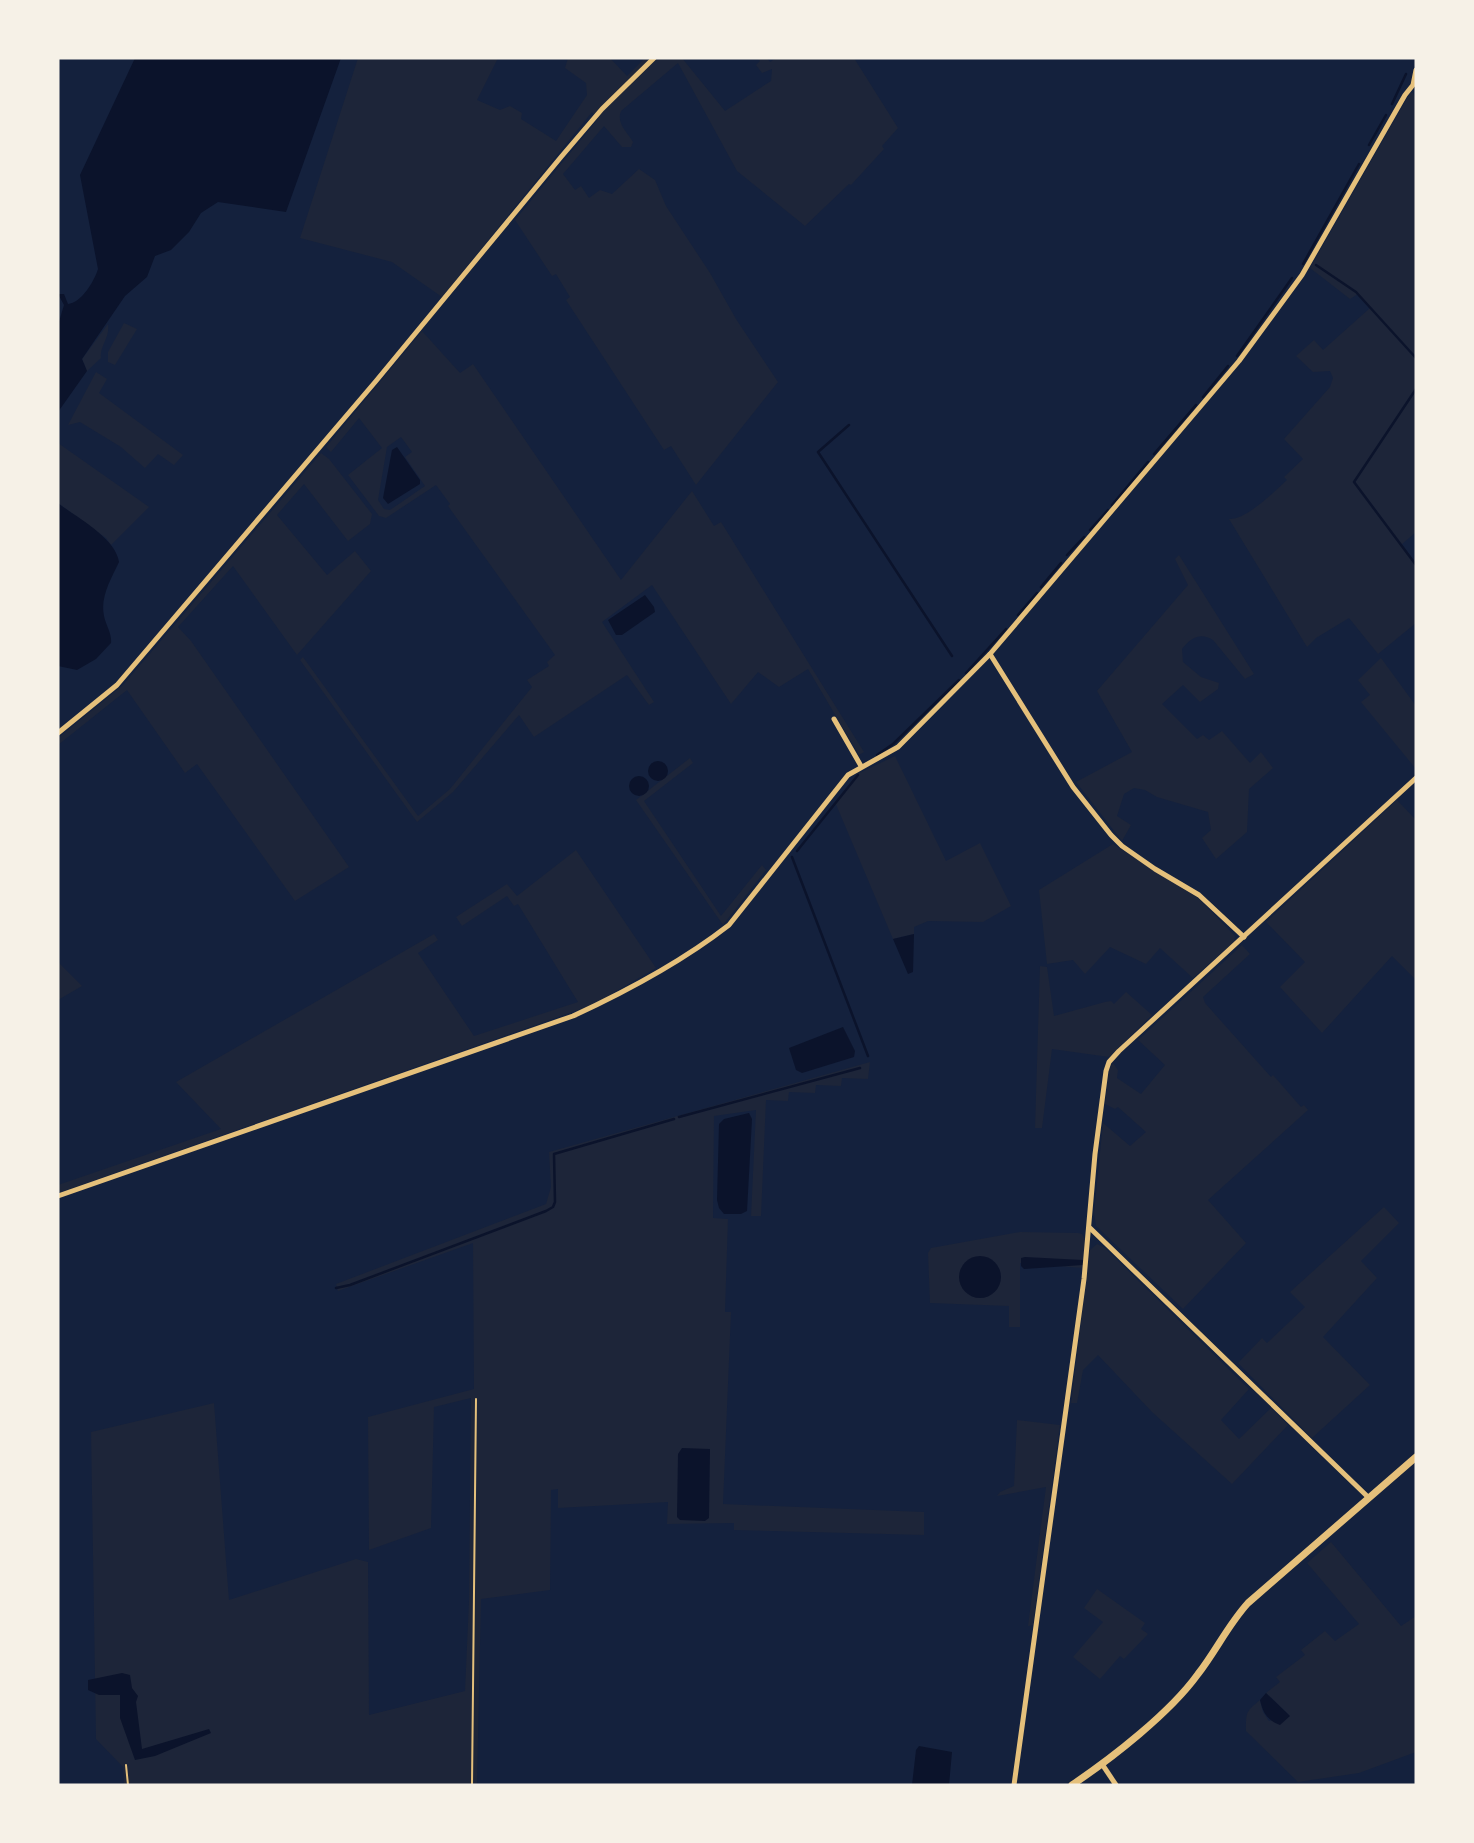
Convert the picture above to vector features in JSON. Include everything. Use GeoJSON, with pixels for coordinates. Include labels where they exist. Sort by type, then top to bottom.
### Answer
{"type":"FeatureCollection","features":[{"type":"Feature","properties":{"kind":"street"},"geometry":{"type":"LineString","coordinates":[[58,733],[117,685],[376,381],[569,147],[602,109],[654,58]]}},
{"type":"Feature","properties":{"kind":"street"},"geometry":{"type":"LineString","coordinates":[[58,1196],[573,1016],[611,999],[713,938],[729,925],[848,775],[898,747],[990,653],[1239,362],[1300,278],[1405,95],[1415,87],[1416,70]]}},
{"type":"Feature","properties":{"kind":"street"},"geometry":{"type":"LineString","coordinates":[[990,653],[1073,787],[1111,835],[1155,869],[1199,895],[1244,937]]}},
{"type":"Feature","properties":{"kind":"street"},"geometry":{"type":"LineString","coordinates":[[834,719],[862,766]]}},
{"type":"Feature","properties":{"kind":"street"},"geometry":{"type":"LineString","coordinates":[[1014,1785],[1090,1228],[1095,1154],[1107,1066],[1119,1051],[1416,778]]}},
{"type":"Feature","properties":{"kind":"street"},"geometry":{"type":"LineString","coordinates":[[1090,1228],[1369,1498]]}},
{"type":"Feature","properties":{"kind":"street"},"geometry":{"type":"LineString","coordinates":[[1072,1785],[1102,1764],[1189,1685],[1233,1620],[1248,1603],[1416,1457]]}},
{"type":"Feature","properties":{"kind":"street"},"geometry":{"type":"LineString","coordinates":[[1102,1764],[1116,1785]]}},
{"type":"Feature","properties":{"kind":"path"},"geometry":{"type":"LineString","coordinates":[[472,1785],[475,1399]]}},
{"type":"Feature","properties":{"kind":"path"},"geometry":{"type":"LineString","coordinates":[[126,1765],[128,1785]]}},
{"type":"Feature","properties":{"kind":"shaded area"},"geometry":{"type":"Polygon","coordinates":[[[135,58],[341,58],[286,212],[218,202],[201,213],[189,232],[171,250],[155,256],[147,277],[125,296],[82,359],[87,371],[58,412],[58,325],[64,305],[58,294],[64,294],[68,304],[78,300],[90,286],[98,269],[80,175],[135,58]]]}},
{"type":"Feature","properties":{"kind":"shaded area"},"geometry":{"type":"Polygon","coordinates":[[[358,58],[498,58],[477,100],[500,110],[510,106],[522,113],[521,119],[556,141],[587,95],[586,83],[565,68],[568,58],[610,58],[627,76],[645,58],[682,58],[725,111],[771,81],[772,69],[762,73],[756,65],[760,61],[757,58],[767,58],[770,62],[776,58],[854,58],[898,128],[882,146],[884,149],[851,185],[805,226],[737,171],[678,63],[621,111],[621,123],[633,142],[631,147],[622,147],[604,126],[563,174],[575,190],[581,186],[589,198],[600,190],[612,194],[639,169],[655,180],[666,206],[778,382],[696,485],[671,446],[664,450],[566,300],[570,297],[556,274],[552,276],[515,220],[598,119],[592,112],[442,297],[392,262],[300,238],[358,58]]]}},
{"type":"Feature","properties":{"kind":"shaded area"},"geometry":{"type":"Polygon","coordinates":[[[1410,93],[1413,93],[1416,99],[1416,532],[1401,545],[1416,565],[1416,623],[1378,654],[1349,618],[1316,638],[1307,647],[1229,519],[1243,515],[1260,504],[1287,480],[1284,477],[1303,459],[1284,439],[1330,387],[1333,378],[1330,371],[1313,372],[1296,356],[1314,340],[1323,350],[1370,308],[1358,294],[1350,299],[1310,268],[1410,93]]]}},
{"type":"Feature","properties":{"kind":"shaded area"},"geometry":{"type":"Polygon","coordinates":[[[124,323],[137,329],[115,365],[108,362],[108,352],[124,323]]]}},
{"type":"Feature","properties":{"kind":"shaded area"},"geometry":{"type":"Polygon","coordinates":[[[108,324],[101,358],[87,371],[82,359],[108,324]]]}},
{"type":"Feature","properties":{"kind":"shaded area"},"geometry":{"type":"Polygon","coordinates":[[[422,331],[460,373],[473,364],[621,580],[692,491],[714,526],[721,522],[864,752],[859,755],[808,669],[779,687],[758,672],[731,704],[652,585],[602,622],[654,702],[649,705],[627,675],[534,737],[519,715],[453,792],[417,822],[300,660],[303,657],[418,816],[450,789],[532,687],[527,680],[549,666],[547,662],[555,655],[448,506],[450,504],[436,485],[386,518],[379,516],[348,475],[382,448],[359,418],[331,452],[326,447],[422,331]],[[401,437],[387,447],[378,500],[384,509],[390,510],[425,486],[405,457],[412,452],[401,437]]]}},
{"type":"Feature","properties":{"kind":"shaded area"},"geometry":{"type":"Polygon","coordinates":[[[96,372],[107,379],[99,393],[183,455],[174,465],[158,454],[145,468],[121,447],[80,422],[68,425],[96,372]]]}},
{"type":"Feature","properties":{"kind":"shaded area"},"geometry":{"type":"Polygon","coordinates":[[[58,443],[149,507],[111,545],[106,538],[58,503],[58,443]]]}},
{"type":"Feature","properties":{"kind":"shaded area"},"geometry":{"type":"Polygon","coordinates":[[[397,447],[420,480],[420,484],[388,504],[383,498],[392,450],[397,447]]]}},
{"type":"Feature","properties":{"kind":"shaded area"},"geometry":{"type":"Polygon","coordinates":[[[321,453],[329,459],[372,514],[370,524],[348,541],[304,484],[277,515],[327,575],[355,551],[371,571],[297,655],[233,566],[178,627],[191,641],[349,867],[295,901],[197,764],[185,773],[127,690],[58,745],[58,738],[123,685],[321,453]]]}},
{"type":"Feature","properties":{"kind":"shaded area"},"geometry":{"type":"Polygon","coordinates":[[[58,503],[103,536],[116,553],[119,562],[107,588],[103,609],[111,643],[96,659],[77,670],[58,666],[58,503]]]}},
{"type":"Feature","properties":{"kind":"shaded area"},"geometry":{"type":"Polygon","coordinates":[[[1179,555],[1254,674],[1245,679],[1213,640],[1204,636],[1196,637],[1182,649],[1183,662],[1201,677],[1219,683],[1218,689],[1200,702],[1183,685],[1162,704],[1197,739],[1203,735],[1209,740],[1222,731],[1250,763],[1261,752],[1273,768],[1249,789],[1247,832],[1216,859],[1202,838],[1211,830],[1208,812],[1134,788],[1124,794],[1117,816],[1131,825],[1122,841],[1076,782],[1132,752],[1097,691],[1188,585],[1175,559],[1179,555]]]}},
{"type":"Feature","properties":{"kind":"shaded area"},"geometry":{"type":"Polygon","coordinates":[[[645,595],[655,612],[622,635],[616,635],[608,620],[645,595]]]}},
{"type":"Feature","properties":{"kind":"shaded area"},"geometry":{"type":"Polygon","coordinates":[[[1381,658],[1416,706],[1416,769],[1361,702],[1370,695],[1358,680],[1381,658]]]}},
{"type":"Feature","properties":{"kind":"shaded area"},"geometry":{"type":"Polygon","coordinates":[[[895,756],[946,861],[980,843],[1011,906],[983,922],[928,921],[914,927],[914,934],[893,939],[835,802],[857,774],[895,756]]]}},
{"type":"Feature","properties":{"kind":"shaded area"},"geometry":{"type":"Polygon","coordinates":[[[690,758],[693,763],[644,801],[721,916],[762,865],[766,870],[723,925],[636,800],[690,758]]]}},
{"type":"Feature","properties":{"kind":"shaded area"},"geometry":{"type":"Polygon","coordinates":[[[658,761],[665,764],[668,771],[665,778],[658,781],[651,778],[648,771],[651,764],[658,761]]]}},
{"type":"Feature","properties":{"kind":"shaded area"},"geometry":{"type":"Polygon","coordinates":[[[639,776],[646,779],[649,786],[646,793],[639,796],[632,793],[629,786],[632,779],[639,776]]]}},
{"type":"Feature","properties":{"kind":"shaded area"},"geometry":{"type":"Polygon","coordinates":[[[1397,800],[1416,820],[1416,980],[1392,956],[1322,1033],[1280,987],[1305,962],[1266,922],[1397,800]]]}},
{"type":"Feature","properties":{"kind":"shaded area"},"geometry":{"type":"Polygon","coordinates":[[[1113,844],[1198,898],[1235,936],[1234,942],[1193,978],[1160,948],[1146,964],[1110,947],[1085,974],[1073,960],[1047,964],[1039,890],[1113,844]]]}},
{"type":"Feature","properties":{"kind":"shaded area"},"geometry":{"type":"Polygon","coordinates":[[[576,850],[656,968],[581,1009],[58,1193],[58,1185],[221,1129],[176,1082],[434,934],[438,940],[418,953],[474,1036],[578,1002],[518,904],[514,906],[507,896],[462,926],[456,917],[507,884],[517,896],[576,850]]]}},
{"type":"Feature","properties":{"kind":"shaded area"},"geometry":{"type":"Polygon","coordinates":[[[914,934],[913,972],[908,974],[893,939],[914,934]]]}},
{"type":"Feature","properties":{"kind":"shaded area"},"geometry":{"type":"Polygon","coordinates":[[[1242,945],[1250,954],[1203,997],[1205,1003],[1271,1077],[1273,1075],[1301,1107],[1304,1105],[1308,1110],[1208,1200],[1246,1243],[1183,1309],[1096,1226],[1094,1213],[1103,1123],[1130,1146],[1146,1132],[1118,1107],[1115,1109],[1105,1104],[1109,1070],[1113,1063],[1118,1070],[1117,1078],[1141,1094],[1165,1065],[1138,1040],[1242,945]]]}},
{"type":"Feature","properties":{"kind":"shaded area"},"geometry":{"type":"Polygon","coordinates":[[[58,962],[82,986],[58,1000],[58,962]]]}},
{"type":"Feature","properties":{"kind":"shaded area"},"geometry":{"type":"Polygon","coordinates":[[[1040,966],[1047,967],[1054,1016],[1105,1002],[1111,1001],[1114,1004],[1126,992],[1152,1015],[1109,1057],[1052,1049],[1042,1128],[1035,1128],[1040,966]]]}},
{"type":"Feature","properties":{"kind":"shaded area"},"geometry":{"type":"Polygon","coordinates":[[[843,1027],[855,1051],[854,1057],[802,1073],[796,1070],[789,1048],[843,1027]]]}},
{"type":"Feature","properties":{"kind":"shaded area"},"geometry":{"type":"Polygon","coordinates":[[[870,1062],[868,1079],[842,1078],[841,1086],[816,1085],[815,1093],[789,1092],[788,1101],[766,1100],[761,1216],[751,1216],[756,1110],[714,1116],[713,1218],[728,1219],[725,1312],[731,1312],[723,1504],[924,1512],[924,1535],[734,1530],[734,1523],[667,1524],[668,1502],[558,1508],[558,1489],[551,1490],[550,1590],[481,1599],[477,1785],[124,1785],[123,1767],[96,1739],[91,1432],[214,1403],[229,1600],[356,1559],[368,1562],[369,1715],[465,1691],[469,1601],[471,1398],[434,1407],[431,1528],[369,1550],[368,1417],[474,1389],[473,1243],[338,1291],[336,1284],[546,1204],[551,1187],[549,1152],[870,1062]]]}},
{"type":"Feature","properties":{"kind":"shaded area"},"geometry":{"type":"Polygon","coordinates":[[[749,1113],[752,1119],[747,1211],[741,1214],[724,1214],[717,1200],[719,1124],[724,1119],[749,1113]]]}},
{"type":"Feature","properties":{"kind":"shaded area"},"geometry":{"type":"Polygon","coordinates":[[[1384,1207],[1399,1223],[1361,1261],[1377,1278],[1323,1337],[1370,1385],[1312,1438],[1238,1363],[1262,1338],[1267,1343],[1305,1307],[1290,1292],[1384,1207]]]}},
{"type":"Feature","properties":{"kind":"shaded area"},"geometry":{"type":"Polygon","coordinates":[[[1020,1232],[1078,1233],[1085,1239],[1083,1268],[1020,1263],[1020,1327],[1009,1327],[1009,1306],[930,1303],[928,1253],[931,1248],[1020,1232]]]}},
{"type":"Feature","properties":{"kind":"shaded area"},"geometry":{"type":"Polygon","coordinates":[[[1097,1244],[1105,1248],[1249,1389],[1221,1420],[1239,1439],[1271,1408],[1288,1425],[1232,1484],[1152,1412],[1098,1355],[1083,1370],[1077,1403],[1071,1403],[1090,1250],[1097,1244]]]}},
{"type":"Feature","properties":{"kind":"shaded area"},"geometry":{"type":"Polygon","coordinates":[[[980,1256],[995,1262],[1001,1277],[995,1292],[980,1298],[965,1292],[959,1277],[965,1262],[980,1256]]]}},
{"type":"Feature","properties":{"kind":"shaded area"},"geometry":{"type":"Polygon","coordinates":[[[1021,1258],[1083,1260],[1083,1265],[1024,1269],[1021,1266],[1021,1258]]]}},
{"type":"Feature","properties":{"kind":"shaded area"},"geometry":{"type":"Polygon","coordinates":[[[1017,1420],[1060,1425],[1033,1625],[1028,1626],[1046,1487],[997,1496],[1014,1486],[1017,1420]]]}},
{"type":"Feature","properties":{"kind":"shaded area"},"geometry":{"type":"Polygon","coordinates":[[[682,1448],[710,1449],[709,1518],[705,1521],[680,1520],[677,1517],[678,1454],[682,1448]]]}},
{"type":"Feature","properties":{"kind":"shaded area"},"geometry":{"type":"Polygon","coordinates":[[[1331,1542],[1401,1626],[1416,1616],[1416,1752],[1359,1773],[1298,1782],[1246,1731],[1247,1716],[1249,1710],[1260,1700],[1269,1721],[1289,1715],[1266,1693],[1280,1682],[1276,1677],[1305,1655],[1301,1650],[1325,1631],[1335,1641],[1359,1624],[1307,1563],[1331,1542]]]}},
{"type":"Feature","properties":{"kind":"shaded area"},"geometry":{"type":"Polygon","coordinates":[[[1097,1589],[1145,1623],[1141,1629],[1148,1634],[1124,1659],[1120,1656],[1100,1679],[1073,1657],[1103,1622],[1084,1608],[1097,1589]]]}},
{"type":"Feature","properties":{"kind":"shaded area"},"geometry":{"type":"Polygon","coordinates":[[[122,1673],[130,1675],[132,1688],[138,1696],[136,1702],[142,1749],[209,1729],[211,1733],[155,1756],[135,1760],[120,1718],[120,1695],[99,1695],[88,1690],[88,1680],[122,1673]]]}},
{"type":"Feature","properties":{"kind":"shaded area"},"geometry":{"type":"Polygon","coordinates":[[[1266,1693],[1290,1716],[1280,1725],[1266,1716],[1260,1700],[1266,1693]]]}},
{"type":"Feature","properties":{"kind":"shaded area"},"geometry":{"type":"Polygon","coordinates":[[[919,1746],[952,1752],[949,1785],[912,1785],[916,1750],[919,1746]]]}},
{"type":"Feature","properties":{"kind":"waterway"},"geometry":{"type":"LineString","coordinates":[[1392,104],[1406,74]]}},
{"type":"Feature","properties":{"kind":"waterway"},"geometry":{"type":"LineString","coordinates":[[1369,145],[1386,115]]}},
{"type":"Feature","properties":{"kind":"waterway"},"geometry":{"type":"LineString","coordinates":[[1303,264],[1359,164]]}},
{"type":"Feature","properties":{"kind":"waterway"},"geometry":{"type":"LineString","coordinates":[[1316,265],[1356,292],[1416,358]]}},
{"type":"Feature","properties":{"kind":"waterway"},"geometry":{"type":"LineString","coordinates":[[1237,356],[1292,278]]}},
{"type":"Feature","properties":{"kind":"waterway"},"geometry":{"type":"LineString","coordinates":[[1203,397],[1228,366]]}},
{"type":"Feature","properties":{"kind":"waterway"},"geometry":{"type":"LineString","coordinates":[[1416,389],[1354,482],[1416,565]]}},
{"type":"Feature","properties":{"kind":"waterway"},"geometry":{"type":"LineString","coordinates":[[1154,454],[1196,405]]}},
{"type":"Feature","properties":{"kind":"waterway"},"geometry":{"type":"LineString","coordinates":[[849,425],[818,452],[952,656]]}},
{"type":"Feature","properties":{"kind":"waterway"},"geometry":{"type":"LineString","coordinates":[[1112,505],[1148,462]]}},
{"type":"Feature","properties":{"kind":"waterway"},"geometry":{"type":"LineString","coordinates":[[1090,530],[1108,510]]}},
{"type":"Feature","properties":{"kind":"waterway"},"geometry":{"type":"LineString","coordinates":[[1067,555],[1084,537]]}},
{"type":"Feature","properties":{"kind":"waterway"},"geometry":{"type":"LineString","coordinates":[[1041,587],[1061,563]]}},
{"type":"Feature","properties":{"kind":"waterway"},"geometry":{"type":"LineString","coordinates":[[1018,615],[1037,593]]}},
{"type":"Feature","properties":{"kind":"waterway"},"geometry":{"type":"LineString","coordinates":[[966,673],[1006,629]]}},
{"type":"Feature","properties":{"kind":"waterway"},"geometry":{"type":"LineString","coordinates":[[877,755],[893,744],[959,680]]}},
{"type":"Feature","properties":{"kind":"waterway"},"geometry":{"type":"LineString","coordinates":[[797,851],[858,775]]}},
{"type":"Feature","properties":{"kind":"waterway"},"geometry":{"type":"LineString","coordinates":[[792,857],[868,1056]]}},
{"type":"Feature","properties":{"kind":"waterway"},"geometry":{"type":"LineString","coordinates":[[679,1117],[860,1068]]}},
{"type":"Feature","properties":{"kind":"waterway"},"geometry":{"type":"LineString","coordinates":[[336,1288],[546,1211],[553,1207],[555,1202],[554,1154],[674,1119]]}}]}
